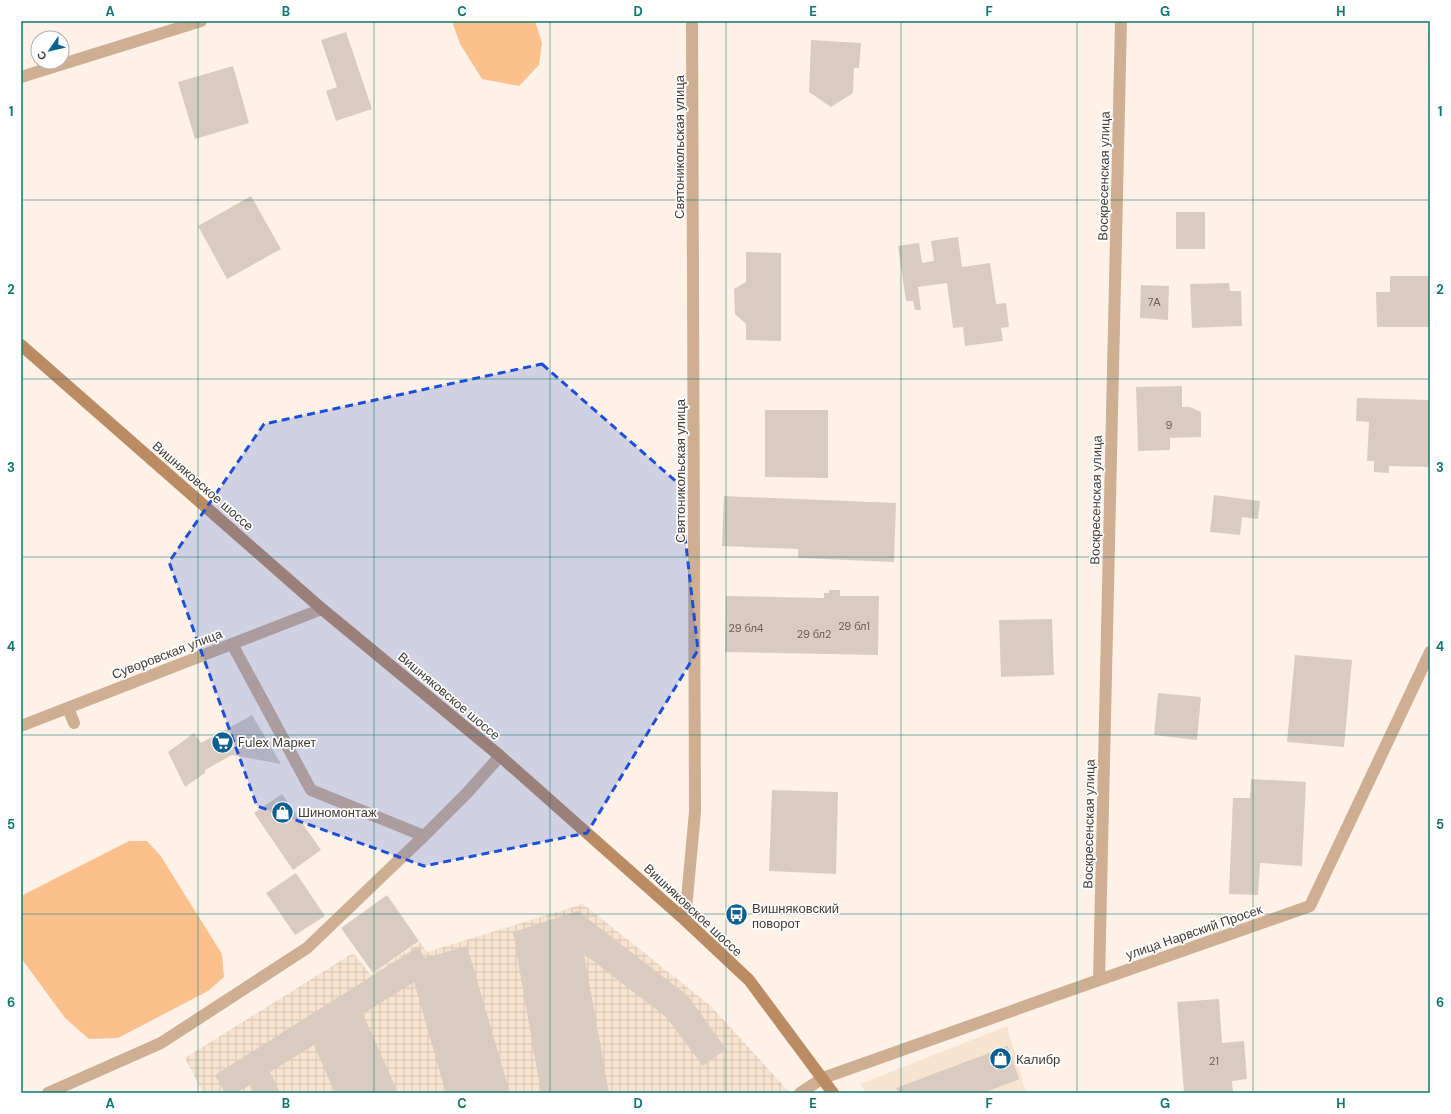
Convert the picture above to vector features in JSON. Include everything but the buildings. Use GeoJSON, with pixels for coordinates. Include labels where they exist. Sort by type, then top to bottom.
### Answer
{"type":"FeatureCollection","features":[{"type":"Feature","properties":{"kind":"street"},"geometry":{"type":"LineString","coordinates":[[21,77],[201,21]]}},
{"type":"Feature","properties":{"kind":"street","name":"Святоникольская улица"},"geometry":{"type":"LineString","coordinates":[[685,920],[695,812],[692,21]]}},
{"type":"Feature","properties":{"kind":"street","name":"Воскресенская улица"},"geometry":{"type":"LineString","coordinates":[[1099,980],[1121,21]]}},
{"type":"Feature","properties":{"kind":"street","name":"Вишняковское шоссе"},"geometry":{"type":"LineString","coordinates":[[21,345],[322,609],[500,756],[685,920],[749,980],[833,1093]]}},
{"type":"Feature","properties":{"kind":"street","name":"Суворовская улица"},"geometry":{"type":"LineString","coordinates":[[21,726],[322,609]]}},
{"type":"Feature","properties":{"kind":"street"},"geometry":{"type":"LineString","coordinates":[[232,644],[311,790],[424,836]]}},
{"type":"Feature","properties":{"kind":"street","name":"улица Нарвский Просек"},"geometry":{"type":"LineString","coordinates":[[800,1093],[823,1078],[1310,906],[1430,652]]}},
{"type":"Feature","properties":{"kind":"street"},"geometry":{"type":"LineString","coordinates":[[68,708],[74,723]]}},
{"type":"Feature","properties":{"kind":"street"},"geometry":{"type":"LineString","coordinates":[[48,1093],[160,1043],[307,948],[424,836],[467,793],[500,756]]}},
{"type":"Feature","properties":{"kind":"highlighted area"},"geometry":{"type":"Polygon","coordinates":[[[542,364],[679,484],[698,650],[587,833],[424,866],[257,806],[169,562],[264,424],[542,364]]]}},
{"type":"Feature","properties":{"kind":"shaded area"},"geometry":{"type":"Polygon","coordinates":[[[452,21],[535,21],[542,43],[539,65],[519,86],[482,79],[460,44],[452,21]]]}},
{"type":"Feature","properties":{"kind":"shaded area"},"geometry":{"type":"Polygon","coordinates":[[[129,841],[147,841],[160,855],[222,954],[224,977],[208,991],[118,1038],[89,1039],[65,1018],[21,958],[21,896],[129,841]]]}},
{"type":"Feature","properties":{"kind":"shaded area"},"geometry":{"type":"Polygon","coordinates":[[[583,904],[711,1006],[790,1093],[203,1093],[185,1058],[353,953],[371,975],[420,942],[427,952],[583,904]]]}},
{"type":"Feature","properties":{"kind":"shaded area"},"geometry":{"type":"Polygon","coordinates":[[[1007,1026],[1026,1093],[867,1093],[860,1084],[1007,1026]]]}},
{"type":"Feature","properties":{"kind":"place","name":"Fulex Маркет"},"geometry":{"type":"Point","coordinates":[222,742]}},
{"type":"Feature","properties":{"kind":"place","name":"Шиномонтаж"},"geometry":{"type":"Point","coordinates":[283,812]}},
{"type":"Feature","properties":{"kind":"place","name":"Вишняковский поворот"},"geometry":{"type":"Point","coordinates":[736,915]}},
{"type":"Feature","properties":{"kind":"place","name":"Калибр"},"geometry":{"type":"Point","coordinates":[1000,1059]}}]}
